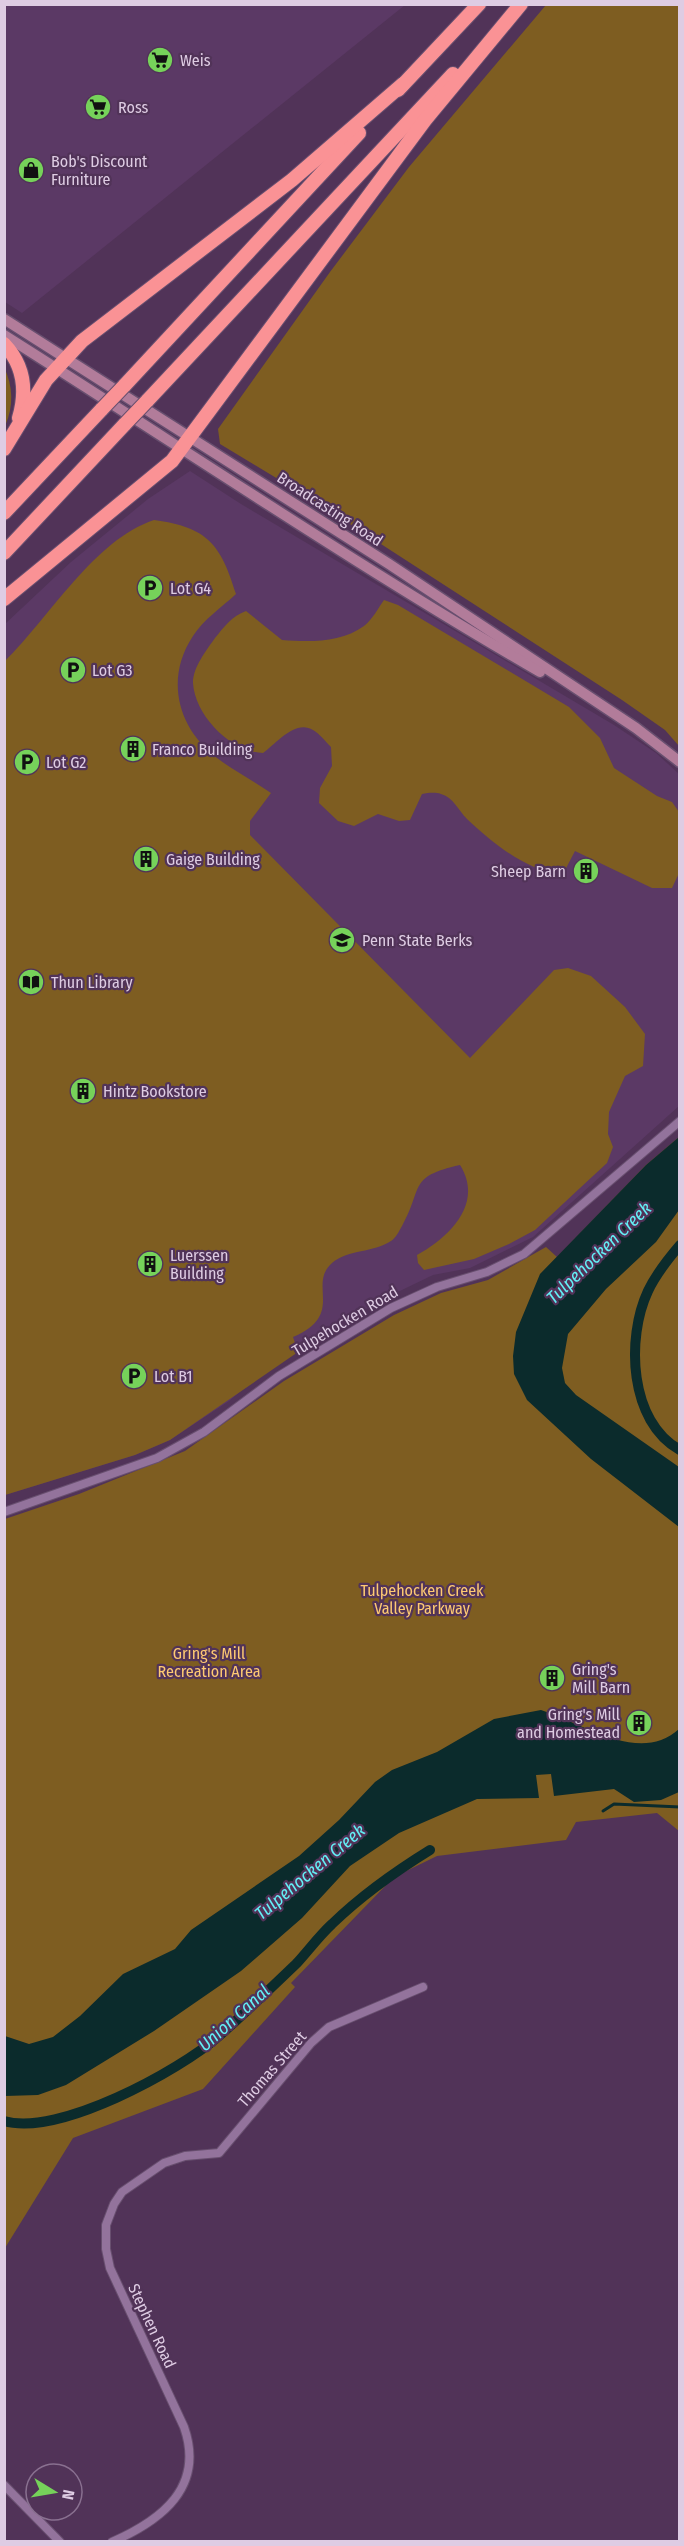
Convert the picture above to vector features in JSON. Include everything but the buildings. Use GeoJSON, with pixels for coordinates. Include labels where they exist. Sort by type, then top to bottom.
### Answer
{"type":"FeatureCollection","features":[{"type":"Feature","properties":{"kind":"highway"},"geometry":{"type":"LineString","coordinates":[[4,513],[478,4]]}},
{"type":"Feature","properties":{"kind":"highway"},"geometry":{"type":"LineString","coordinates":[[4,553],[519,4]]}},
{"type":"Feature","properties":{"kind":"highway"},"geometry":{"type":"LineString","coordinates":[[4,599],[166,467],[425,120],[519,4]]}},
{"type":"Feature","properties":{"kind":"highway"},"geometry":{"type":"LineString","coordinates":[[4,449],[46,380],[82,340],[292,180],[403,84]]}},
{"type":"Feature","properties":{"kind":"highway"},"geometry":{"type":"LineString","coordinates":[[4,344],[17,362],[24,386],[15,432]]}},
{"type":"Feature","properties":{"kind":"street","name":"Broadcasting Road"},"geometry":{"type":"LineString","coordinates":[[4,319],[61,363],[181,448],[442,616],[636,728]]}},
{"type":"Feature","properties":{"kind":"street","name":"Broadcasting Road"},"geometry":{"type":"LineString","coordinates":[[4,335],[61,363],[189,437],[389,564],[636,728],[680,762]]}},
{"type":"Feature","properties":{"kind":"street","name":"Tulpehocken Road"},"geometry":{"type":"LineString","coordinates":[[4,1512],[157,1458],[204,1432],[279,1376],[391,1308],[437,1287],[487,1272],[524,1254],[680,1121]]}},
{"type":"Feature","properties":{"kind":"street","name":"Thomas Street"},"geometry":{"type":"LineString","coordinates":[[219,2152],[311,2043],[329,2027],[423,1987]]}},
{"type":"Feature","properties":{"kind":"street","name":"Stephen Road"},"geometry":{"type":"LineString","coordinates":[[112,2541],[160,2515],[172,2503],[187,2475],[189,2454],[184,2427],[110,2268],[105,2237],[109,2214],[122,2192],[164,2163],[184,2156],[219,2152]]}},
{"type":"Feature","properties":{"kind":"street"},"geometry":{"type":"LineString","coordinates":[[4,2485],[60,2541]]}},
{"type":"Feature","properties":{"kind":"shaded area"},"geometry":{"type":"Polygon","coordinates":[[[4,5],[405,5],[22,313],[5,302],[4,5]]]}},
{"type":"Feature","properties":{"kind":"shaded area","name":"Penn State Berks"},"geometry":{"type":"Polygon","coordinates":[[[190,471],[241,504],[614,725],[656,753],[679,774],[679,1106],[533,1237],[470,1268],[433,1275],[377,1302],[255,1379],[229,1401],[170,1440],[135,1455],[5,1495],[5,624],[71,562],[148,499],[190,471]]]}},
{"type":"Feature","properties":{"kind":"green space"},"geometry":{"type":"Polygon","coordinates":[[[546,5],[679,5],[679,746],[665,730],[622,700],[316,502],[220,444],[218,429],[330,272],[409,167],[546,5]]]}},
{"type":"Feature","properties":{"kind":"green space"},"geometry":{"type":"Polygon","coordinates":[[[4,367],[11,396],[10,411],[5,426],[4,367]]]}},
{"type":"Feature","properties":{"kind":"green space","name":"Penn State Berks"},"geometry":{"type":"Polygon","coordinates":[[[154,520],[187,528],[210,541],[224,563],[236,594],[207,619],[193,636],[184,652],[179,669],[178,685],[184,717],[203,746],[224,763],[271,793],[250,821],[250,835],[470,1058],[554,970],[568,968],[591,976],[625,1007],[645,1034],[643,1066],[625,1076],[609,1112],[608,1134],[613,1147],[607,1163],[535,1230],[474,1259],[424,1270],[418,1263],[417,1255],[441,1239],[451,1229],[460,1218],[468,1193],[466,1179],[460,1165],[432,1174],[419,1185],[409,1213],[393,1240],[377,1248],[346,1255],[332,1263],[325,1272],[322,1309],[318,1319],[309,1328],[293,1337],[298,1352],[170,1440],[135,1455],[5,1495],[5,661],[92,562],[132,530],[154,520]]]}},
{"type":"Feature","properties":{"kind":"green space"},"geometry":{"type":"Polygon","coordinates":[[[384,600],[398,605],[569,707],[600,738],[614,768],[657,796],[672,802],[679,812],[680,871],[672,888],[652,888],[575,851],[563,874],[536,868],[499,846],[467,819],[449,798],[439,793],[422,794],[410,820],[399,821],[378,814],[354,826],[338,821],[319,803],[320,788],[332,766],[331,747],[320,735],[306,727],[299,728],[286,734],[263,753],[251,751],[227,739],[200,708],[193,683],[195,671],[215,638],[237,616],[246,611],[282,640],[324,640],[345,636],[364,626],[384,600]]]}},
{"type":"Feature","properties":{"kind":"green space","name":"Gring's Mill Recreation Area"},"geometry":{"type":"Polygon","coordinates":[[[679,1137],[679,1831],[657,1813],[576,1822],[566,1840],[437,1856],[394,1877],[291,1983],[295,1987],[203,2089],[73,2138],[5,2248],[5,1519],[79,1494],[185,1451],[284,1381],[394,1315],[441,1293],[488,1280],[546,1247],[557,1257],[646,1165],[679,1137]]]}},
{"type":"Feature","properties":{"kind":"water","name":"Tulpehocken Creek"},"geometry":{"type":"Polygon","coordinates":[[[679,1137],[679,1210],[656,1242],[606,1289],[568,1334],[562,1368],[565,1383],[576,1395],[679,1467],[679,1527],[591,1459],[527,1400],[514,1374],[513,1356],[516,1332],[540,1274],[646,1165],[679,1137]]]}},
{"type":"Feature","properties":{"kind":"water","name":"Tulpehocken Creek"},"geometry":{"type":"Polygon","coordinates":[[[541,1710],[611,1738],[629,1742],[647,1743],[664,1739],[679,1729],[679,1792],[661,1800],[634,1802],[614,1789],[554,1796],[551,1774],[536,1775],[539,1798],[477,1799],[399,1833],[350,1866],[302,1918],[241,1971],[154,2031],[66,2085],[38,2095],[5,2096],[5,2036],[29,2044],[53,2037],[80,2016],[123,1974],[175,1949],[191,1930],[299,1856],[339,1820],[375,1782],[392,1770],[437,1752],[494,1719],[541,1710]]]}},
{"type":"Feature","properties":{"kind":"waterway","name":"Union Canal"},"geometry":{"type":"LineString","coordinates":[[680,1245],[662,1267],[648,1291],[641,1310],[635,1355],[642,1400],[650,1420],[663,1437],[680,1450]]}},
{"type":"Feature","properties":{"kind":"waterway"},"geometry":{"type":"LineString","coordinates":[[603,1811],[614,1804],[680,1807]]}},
{"type":"Feature","properties":{"kind":"waterway","name":"Union Canal"},"geometry":{"type":"LineString","coordinates":[[4,2121],[27,2123],[55,2119],[85,2110],[117,2098],[176,2066],[219,2036],[296,1964],[327,1929],[355,1903],[430,1850]]}},
{"type":"Feature","properties":{"kind":"place","name":"Weis"},"geometry":{"type":"Point","coordinates":[160,60]}},
{"type":"Feature","properties":{"kind":"place","name":"Ross"},"geometry":{"type":"Point","coordinates":[98,107]}},
{"type":"Feature","properties":{"kind":"place","name":"Bob's Discount Furniture"},"geometry":{"type":"Point","coordinates":[31,170]}},
{"type":"Feature","properties":{"kind":"place","name":"Lot G4"},"geometry":{"type":"Point","coordinates":[150,588]}},
{"type":"Feature","properties":{"kind":"place","name":"Lot G3"},"geometry":{"type":"Point","coordinates":[73,670]}},
{"type":"Feature","properties":{"kind":"place","name":"Franco Building"},"geometry":{"type":"Point","coordinates":[133,749]}},
{"type":"Feature","properties":{"kind":"place","name":"Lot G2"},"geometry":{"type":"Point","coordinates":[27,762]}},
{"type":"Feature","properties":{"kind":"place","name":"Gaige Building"},"geometry":{"type":"Point","coordinates":[146,859]}},
{"type":"Feature","properties":{"kind":"place","name":"Sheep Barn"},"geometry":{"type":"Point","coordinates":[586,871]}},
{"type":"Feature","properties":{"kind":"place","name":"Penn State Berks"},"geometry":{"type":"Point","coordinates":[342,940]}},
{"type":"Feature","properties":{"kind":"place","name":"Thun Library"},"geometry":{"type":"Point","coordinates":[31,982]}},
{"type":"Feature","properties":{"kind":"place","name":"Hintz Bookstore"},"geometry":{"type":"Point","coordinates":[83,1091]}},
{"type":"Feature","properties":{"kind":"place","name":"Luerssen Building"},"geometry":{"type":"Point","coordinates":[150,1264]}},
{"type":"Feature","properties":{"kind":"place","name":"Lot B1"},"geometry":{"type":"Point","coordinates":[134,1376]}},
{"type":"Feature","properties":{"kind":"place","name":"Gring's Mill Barn"},"geometry":{"type":"Point","coordinates":[552,1678]}},
{"type":"Feature","properties":{"kind":"place","name":"Gring's Mill and Homestead"},"geometry":{"type":"Point","coordinates":[639,1723]}},
{"type":"Feature","properties":{"kind":"park label","name":"Tulpehocken Creek Valley Parkway"},"geometry":{"type":"Point","coordinates":[422,1599]}}]}
